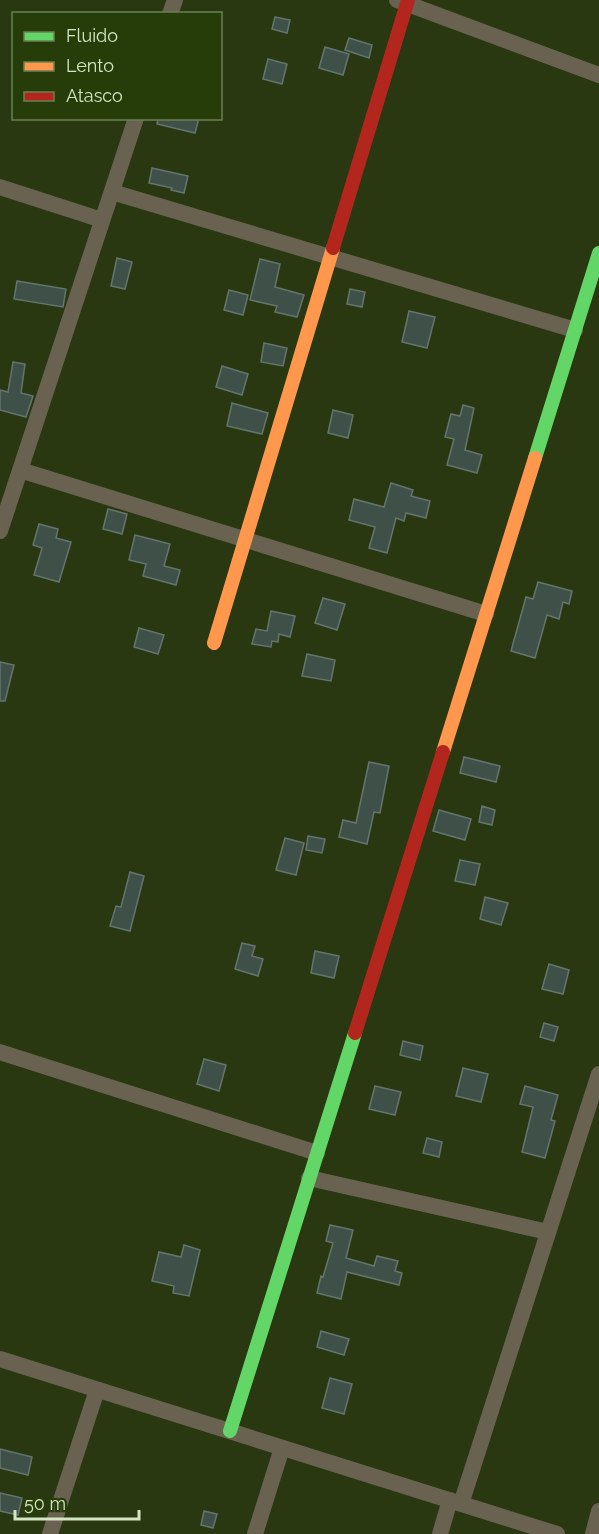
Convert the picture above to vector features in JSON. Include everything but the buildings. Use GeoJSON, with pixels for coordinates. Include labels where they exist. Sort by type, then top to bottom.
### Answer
{"type":"FeatureCollection","features":[{"type":"Feature","properties":{"kind":"street"},"geometry":{"type":"LineString","coordinates":[[214,643],[404,1],[599,75]]}},
{"type":"Feature","properties":{"kind":"street"},"geometry":{"type":"LineString","coordinates":[[0,531],[135,120]]}},
{"type":"Feature","properties":{"kind":"street"},"geometry":{"type":"LineString","coordinates":[[0,187],[102,220]]}},
{"type":"Feature","properties":{"kind":"street"},"geometry":{"type":"LineString","coordinates":[[112,192],[575,330]]}},
{"type":"Feature","properties":{"kind":"street"},"geometry":{"type":"LineString","coordinates":[[230,1431],[599,253]]}},
{"type":"Feature","properties":{"kind":"street"},"geometry":{"type":"LineString","coordinates":[[20,470],[486,614]]}},
{"type":"Feature","properties":{"kind":"street"},"geometry":{"type":"LineString","coordinates":[[0,1052],[317,1153]]}},
{"type":"Feature","properties":{"kind":"street"},"geometry":{"type":"LineString","coordinates":[[440,1534],[455,1502],[548,1232],[599,1074]]}},
{"type":"Feature","properties":{"kind":"street"},"geometry":{"type":"LineString","coordinates":[[309,1178],[548,1232]]}},
{"type":"Feature","properties":{"kind":"street"},"geometry":{"type":"LineString","coordinates":[[0,1359],[556,1534]]}},
{"type":"Feature","properties":{"kind":"street"},"geometry":{"type":"LineString","coordinates":[[50,1534],[97,1390]]}},
{"type":"Feature","properties":{"kind":"street"},"geometry":{"type":"LineString","coordinates":[[255,1534],[282,1448]]}},
{"type":"Feature","properties":{"kind":"street"},"geometry":{"type":"LineString","coordinates":[[593,1534],[599,1511]]}},
{"type":"Feature","properties":{"kind":"traffic: fast"},"geometry":{"type":"LineString","coordinates":[[535,458],[599,253]]}},
{"type":"Feature","properties":{"kind":"traffic: fast"},"geometry":{"type":"LineString","coordinates":[[230,1431],[355,1033]]}},
{"type":"Feature","properties":{"kind":"traffic: slow"},"geometry":{"type":"LineString","coordinates":[[214,643],[333,248]]}},
{"type":"Feature","properties":{"kind":"traffic: slow"},"geometry":{"type":"LineString","coordinates":[[443,752],[535,458]]}},
{"type":"Feature","properties":{"kind":"traffic: jam"},"geometry":{"type":"LineString","coordinates":[[333,248],[408,0]]}},
{"type":"Feature","properties":{"kind":"traffic: jam"},"geometry":{"type":"LineString","coordinates":[[355,1033],[443,752]]}}]}
